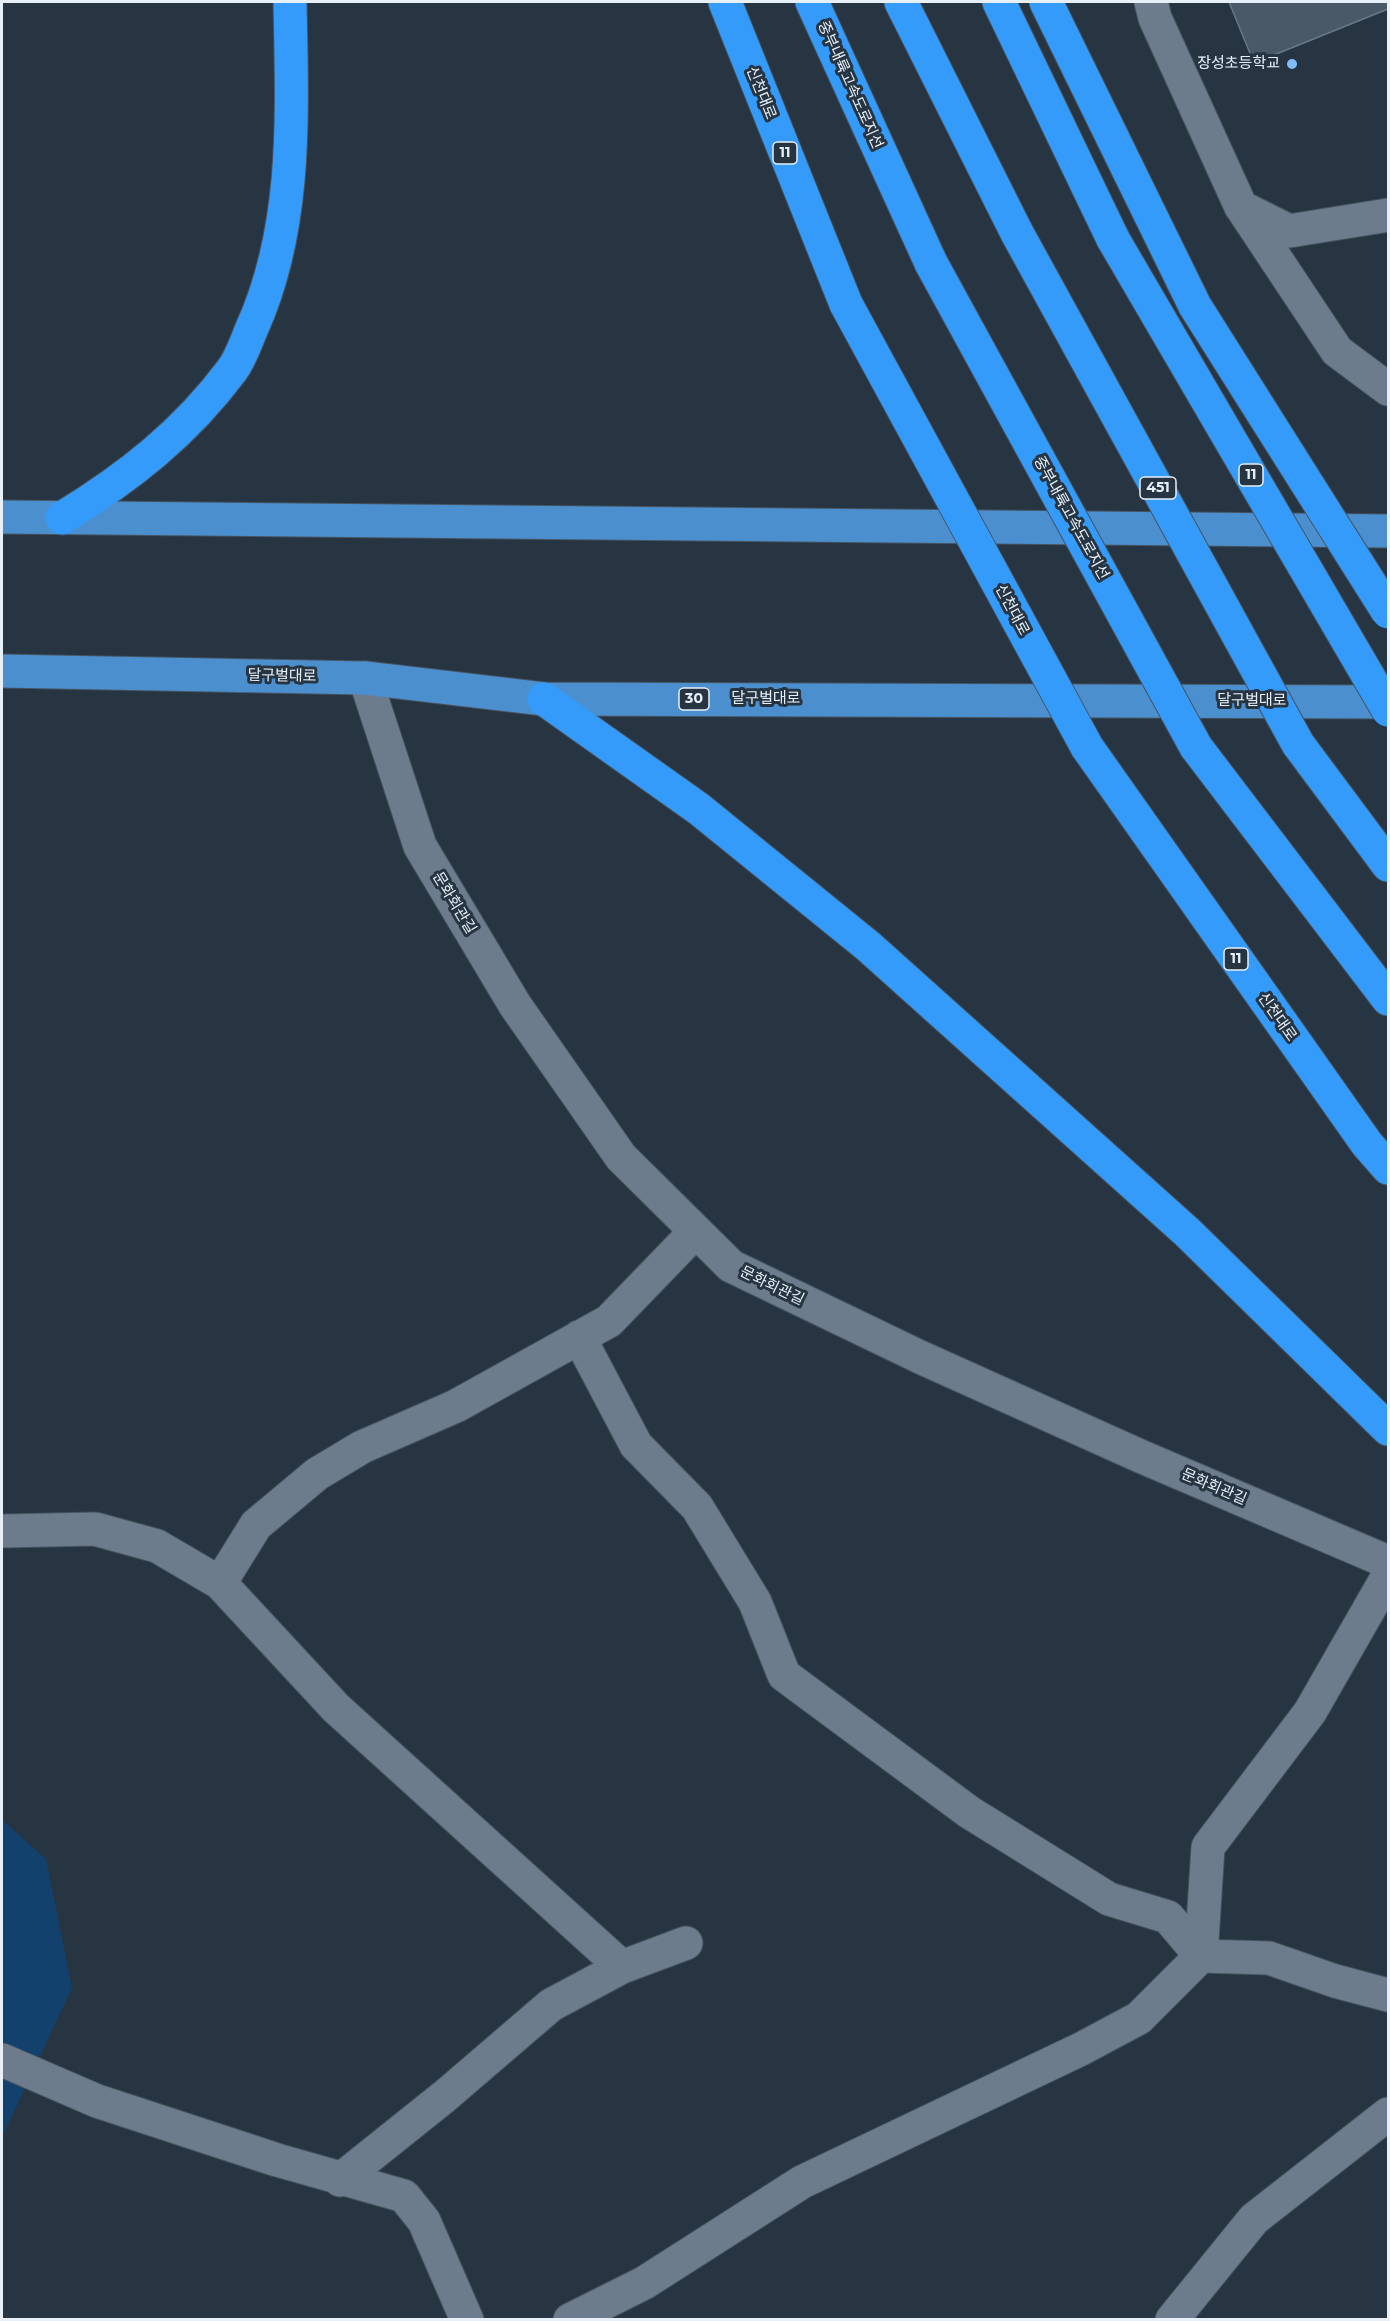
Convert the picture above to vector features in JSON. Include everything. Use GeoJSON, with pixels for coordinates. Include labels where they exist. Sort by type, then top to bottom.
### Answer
{"type":"FeatureCollection","features":[{"type":"Feature","properties":{"kind":"highway"},"geometry":{"type":"LineString","coordinates":[[62,518],[111,488],[174,438],[234,368],[266,297],[284,222],[292,118],[290,2]]}},
{"type":"Feature","properties":{"kind":"highway","name":"신천대로"},"geometry":{"type":"LineString","coordinates":[[725,2],[846,304],[1087,747],[1367,1144],[1389,1168]]}},
{"type":"Feature","properties":{"kind":"highway","name":"중부내륙고속도로지선"},"geometry":{"type":"LineString","coordinates":[[812,2],[931,263],[1196,747],[1389,999]]}},
{"type":"Feature","properties":{"kind":"highway","name":"451"},"geometry":{"type":"LineString","coordinates":[[901,2],[1017,233],[1298,744],[1389,866]]}},
{"type":"Feature","properties":{"kind":"highway","name":"11"},"geometry":{"type":"LineString","coordinates":[[999,2],[1113,239],[1389,710]]}},
{"type":"Feature","properties":{"kind":"highway"},"geometry":{"type":"LineString","coordinates":[[1046,2],[1195,306],[1389,612]]}},
{"type":"Feature","properties":{"kind":"highway"},"geometry":{"type":"LineString","coordinates":[[544,699],[699,809],[868,946],[1187,1232],[1389,1429]]}},
{"type":"Feature","properties":{"kind":"highway"},"geometry":{"type":"LineString","coordinates":[[1367,1144],[1389,1180]]}},
{"type":"Feature","properties":{"kind":"main road"},"geometry":{"type":"LineString","coordinates":[[2,517],[1389,531]]}},
{"type":"Feature","properties":{"kind":"main road","name":"달구벌대로"},"geometry":{"type":"LineString","coordinates":[[2,671],[365,678],[544,699],[1389,702]]}},
{"type":"Feature","properties":{"kind":"street"},"geometry":{"type":"LineString","coordinates":[[1151,2],[1155,18],[1241,207],[1337,351],[1389,389]]}},
{"type":"Feature","properties":{"kind":"street"},"geometry":{"type":"LineString","coordinates":[[1241,207],[1289,231],[1389,215]]}},
{"type":"Feature","properties":{"kind":"street","name":"문화회관길"},"geometry":{"type":"LineString","coordinates":[[365,678],[420,846],[515,1005],[621,1156],[731,1266],[920,1357],[1140,1456],[1389,1562]]}},
{"type":"Feature","properties":{"kind":"street"},"geometry":{"type":"LineString","coordinates":[[220,1583],[256,1525],[316,1474],[362,1448],[456,1406],[609,1321],[696,1231]]}},
{"type":"Feature","properties":{"kind":"street"},"geometry":{"type":"LineString","coordinates":[[579,1337],[636,1446],[697,1507],[755,1602],[784,1675],[969,1812],[1109,1899],[1168,1917],[1201,1956],[1269,1958],[1335,1981],[1389,1995]]}},
{"type":"Feature","properties":{"kind":"street"},"geometry":{"type":"LineString","coordinates":[[2,1531],[95,1529],[157,1546],[220,1583],[336,1708],[622,1967]]}},
{"type":"Feature","properties":{"kind":"street"},"geometry":{"type":"LineString","coordinates":[[570,2319],[644,2283],[802,2182],[1071,2054],[1139,2018],[1201,1956],[1208,1847],[1310,1712],[1389,1576]]}},
{"type":"Feature","properties":{"kind":"street"},"geometry":{"type":"LineString","coordinates":[[340,2180],[446,2096],[552,2005],[622,1967],[687,1943]]}},
{"type":"Feature","properties":{"kind":"street"},"geometry":{"type":"LineString","coordinates":[[2,2060],[97,2101],[340,2180],[404,2196],[424,2221],[467,2319]]}},
{"type":"Feature","properties":{"kind":"street"},"geometry":{"type":"LineString","coordinates":[[1172,2319],[1254,2219],[1389,2114]]}},
{"type":"Feature","properties":{"kind":"shaded area"},"geometry":{"type":"Polygon","coordinates":[[[2,1820],[46,1859],[72,1988],[2,2137],[2,1820]]]}},
{"type":"Feature","properties":{"kind":"building"},"geometry":{"type":"Polygon","coordinates":[[[1229,2],[1388,2],[1388,9],[1254,63],[1229,2]]]}},
{"type":"Feature","properties":{"kind":"place","name":"장성초등학교"},"geometry":{"type":"Point","coordinates":[1292,64]}}]}
